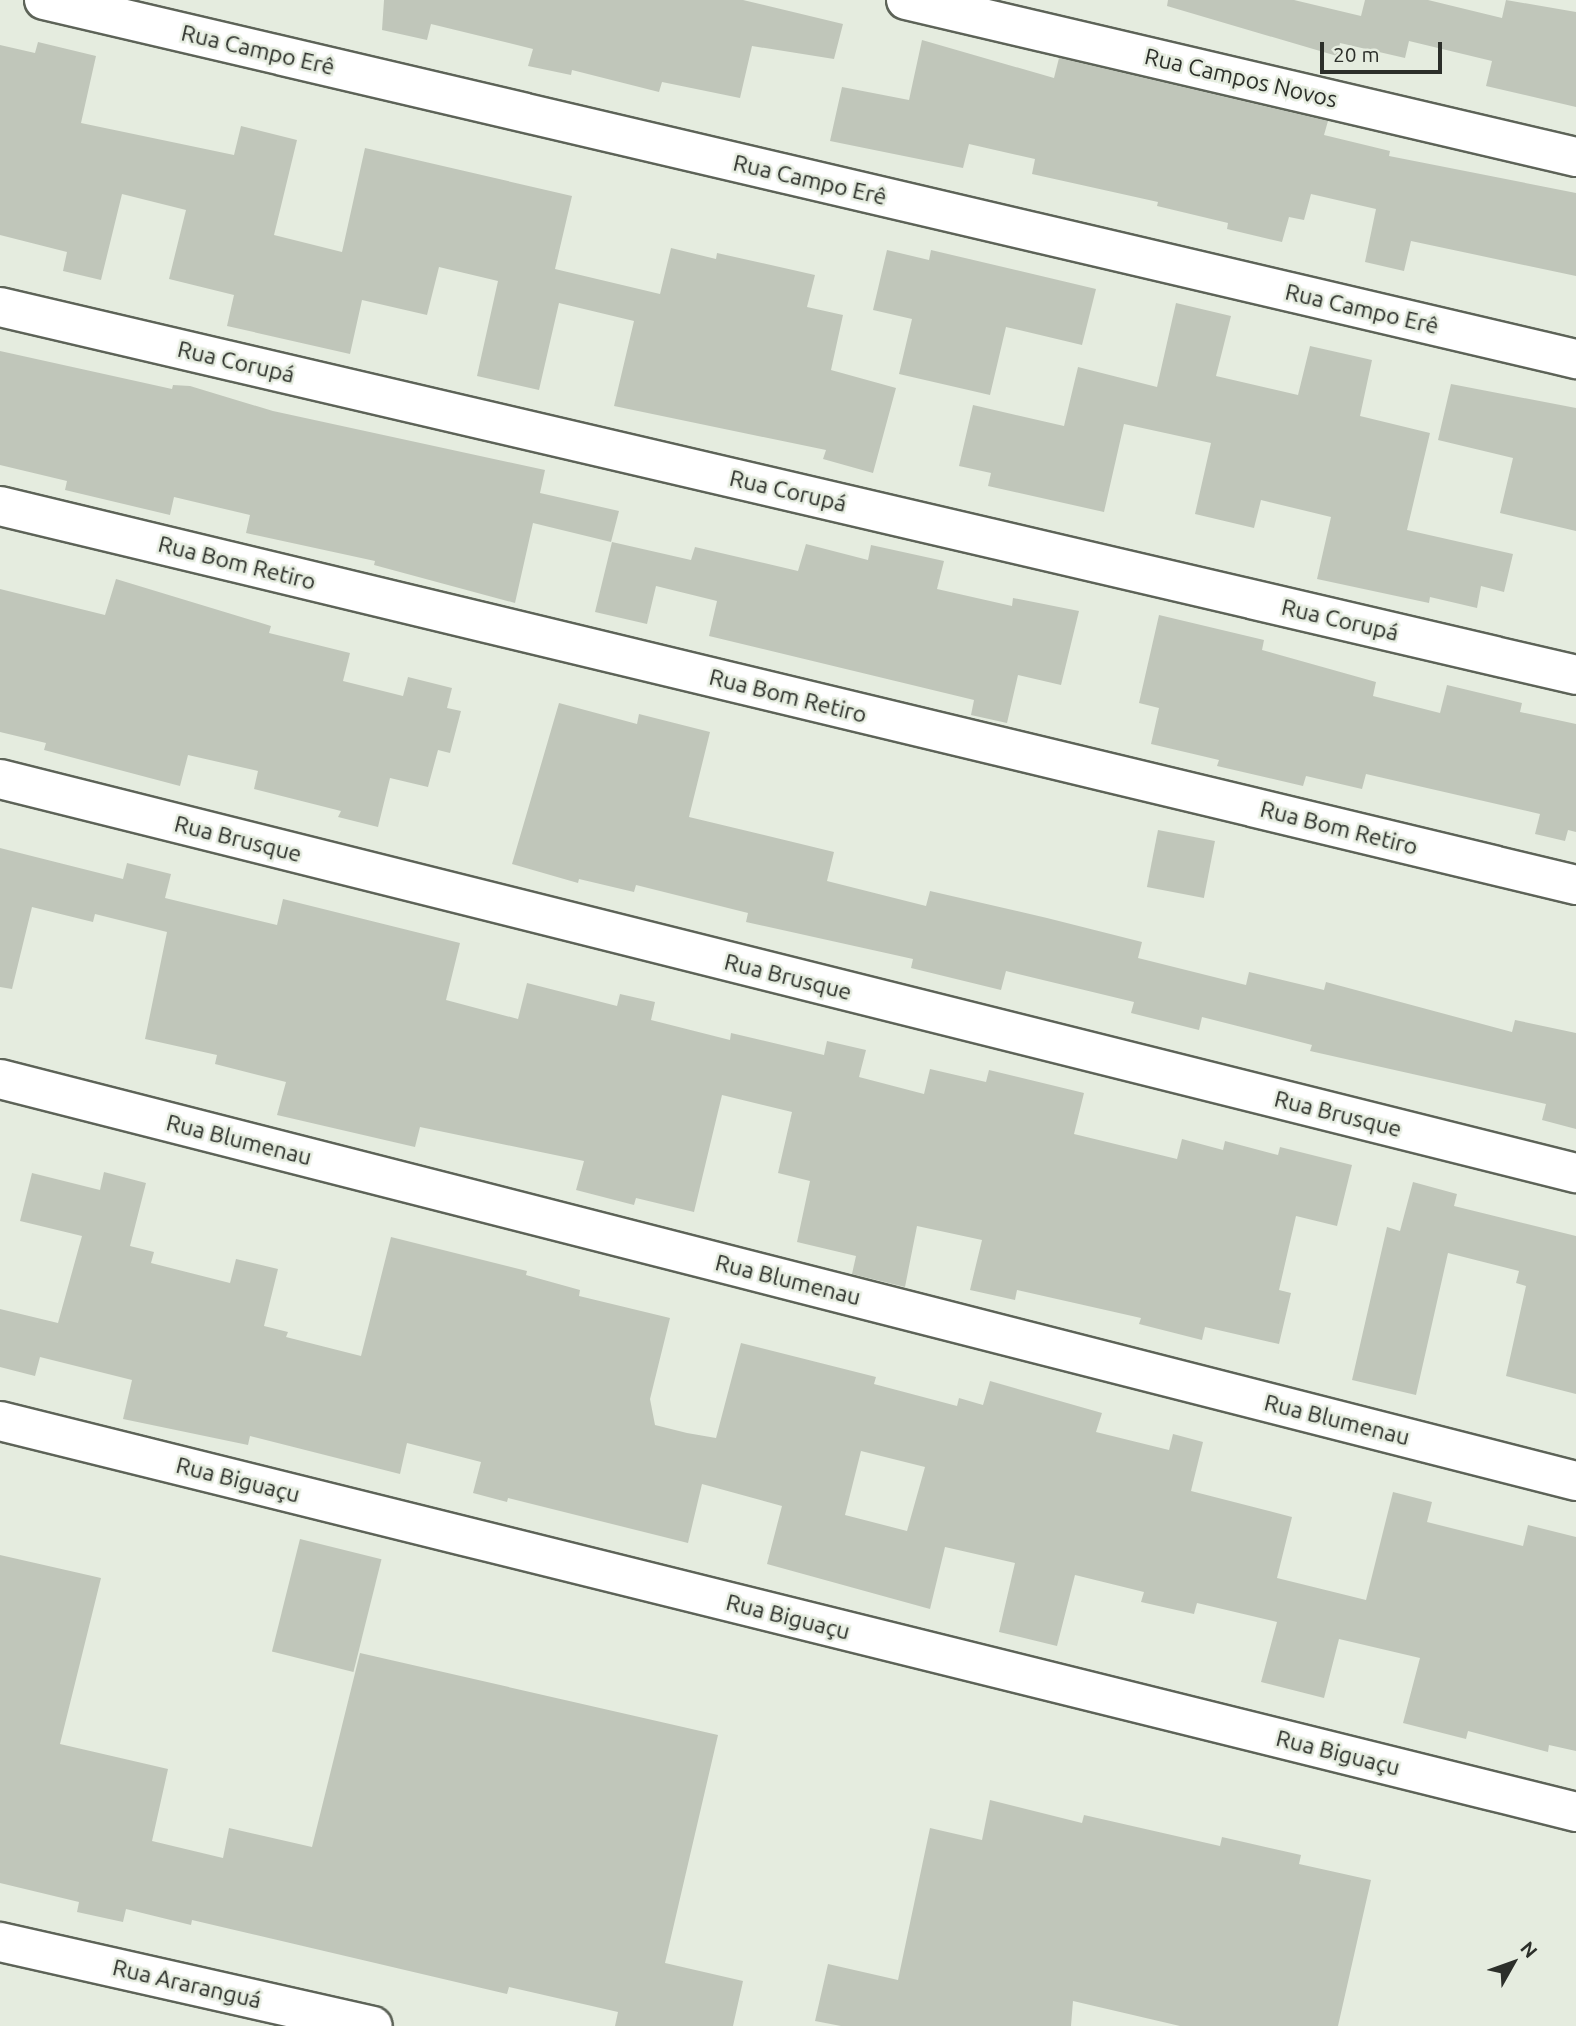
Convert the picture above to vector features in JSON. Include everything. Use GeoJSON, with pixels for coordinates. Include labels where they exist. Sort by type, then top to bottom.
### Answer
{"type":"FeatureCollection","features":[{"type":"Feature","properties":{"kind":"street","name":"Rua Campo Erê"},"geometry":{"type":"LineString","coordinates":[[44,0],[1576,359]]}},
{"type":"Feature","properties":{"kind":"street","name":"Rua Campos Novos"},"geometry":{"type":"LineString","coordinates":[[906,0],[1576,157]]}},
{"type":"Feature","properties":{"kind":"street","name":"Rua Corupá"},"geometry":{"type":"LineString","coordinates":[[0,307],[1576,675]]}},
{"type":"Feature","properties":{"kind":"street","name":"Rua Bom Retiro"},"geometry":{"type":"LineString","coordinates":[[0,506],[1576,885]]}},
{"type":"Feature","properties":{"kind":"street","name":"Rua Brusque"},"geometry":{"type":"LineString","coordinates":[[0,779],[1576,1174]]}},
{"type":"Feature","properties":{"kind":"street","name":"Rua Blumenau"},"geometry":{"type":"LineString","coordinates":[[0,1079],[1576,1481]]}},
{"type":"Feature","properties":{"kind":"street","name":"Rua Biguaçu"},"geometry":{"type":"LineString","coordinates":[[0,1421],[1576,1812]]}},
{"type":"Feature","properties":{"kind":"street","name":"Rua Araranguá"},"geometry":{"type":"LineString","coordinates":[[0,1942],[373,2026]]}},
{"type":"Feature","properties":{"kind":"building"},"geometry":{"type":"Polygon","coordinates":[[[384,0],[743,0],[843,24],[834,59],[752,46],[740,98],[662,82],[659,92],[572,70],[571,75],[528,66],[533,49],[431,24],[427,40],[382,30],[384,0]]]}},
{"type":"Feature","properties":{"kind":"building"},"geometry":{"type":"Polygon","coordinates":[[[1168,0],[1294,0],[1361,16],[1365,0],[1428,0],[1502,18],[1506,0],[1576,12],[1576,107],[1486,86],[1492,61],[1409,41],[1405,58],[1340,43],[1337,56],[1167,6],[1168,0]]]}},
{"type":"Feature","properties":{"kind":"building"},"geometry":{"type":"Polygon","coordinates":[[[922,40],[1054,78],[1059,58],[1328,121],[1324,135],[1390,151],[1389,156],[1576,193],[1576,276],[1411,241],[1404,271],[1365,262],[1376,209],[1311,194],[1304,220],[1289,217],[1282,242],[1227,229],[1228,223],[1157,206],[1158,202],[1032,174],[1035,159],[969,144],[963,168],[830,141],[842,87],[909,100],[922,40]]]}},
{"type":"Feature","properties":{"kind":"building"},"geometry":{"type":"Polygon","coordinates":[[[38,42],[96,56],[81,123],[234,155],[241,126],[297,140],[274,235],[342,252],[365,148],[572,196],[555,269],[660,294],[671,248],[716,259],[717,253],[815,275],[807,307],[843,315],[831,370],[896,388],[873,473],[823,459],[826,450],[614,406],[634,321],[559,303],[539,390],[477,376],[498,281],[439,267],[427,315],[362,300],[350,354],[227,326],[234,295],[169,279],[186,210],[122,194],[101,280],[63,271],[67,252],[0,235],[0,45],[35,53],[38,42]]]}},
{"type":"Feature","properties":{"kind":"building"},"geometry":{"type":"Polygon","coordinates":[[[887,250],[929,260],[931,250],[1096,289],[1082,345],[1006,327],[990,395],[899,374],[912,319],[873,310],[887,250]]]}},
{"type":"Feature","properties":{"kind":"building"},"geometry":{"type":"Polygon","coordinates":[[[1176,303],[1231,316],[1216,376],[1298,395],[1310,346],[1372,360],[1360,416],[1430,433],[1407,530],[1513,554],[1504,592],[1481,586],[1477,608],[1430,597],[1429,603],[1317,579],[1331,517],[1261,500],[1254,528],[1195,514],[1211,443],[1124,424],[1104,512],[988,486],[991,473],[959,466],[973,405],[1064,426],[1078,367],[1157,387],[1176,303]]]}},
{"type":"Feature","properties":{"kind":"building"},"geometry":{"type":"Polygon","coordinates":[[[0,351],[172,389],[173,385],[190,386],[273,411],[545,470],[540,493],[619,511],[611,542],[533,523],[515,603],[374,565],[375,561],[246,533],[250,515],[174,497],[170,515],[65,490],[67,481],[0,465],[0,351]]]}},
{"type":"Feature","properties":{"kind":"building"},"geometry":{"type":"Polygon","coordinates":[[[1451,384],[1576,408],[1576,531],[1500,513],[1513,458],[1438,440],[1451,384]]]}},
{"type":"Feature","properties":{"kind":"building"},"geometry":{"type":"Polygon","coordinates":[[[612,542],[691,560],[695,547],[798,571],[806,544],[868,560],[871,545],[944,561],[937,589],[1012,606],[1013,598],[1079,611],[1061,685],[1018,675],[1007,723],[971,715],[974,700],[709,636],[717,601],[656,586],[647,624],[595,612],[612,542]]]}},
{"type":"Feature","properties":{"kind":"building"},"geometry":{"type":"Polygon","coordinates":[[[116,579],[271,626],[269,633],[350,653],[343,681],[403,696],[408,677],[452,688],[447,708],[461,711],[450,753],[438,750],[428,787],[390,778],[378,827],[338,817],[341,811],[254,789],[258,771],[188,755],[180,786],[44,750],[46,743],[0,732],[0,589],[105,615],[116,579]]]}},
{"type":"Feature","properties":{"kind":"building"},"geometry":{"type":"Polygon","coordinates":[[[1159,615],[1264,640],[1262,650],[1376,682],[1373,696],[1440,713],[1447,685],[1522,703],[1520,712],[1576,724],[1576,832],[1568,830],[1565,841],[1535,834],[1540,814],[1366,774],[1362,789],[1306,776],[1303,786],[1217,766],[1219,760],[1151,744],[1159,708],[1139,703],[1159,615]]]}},
{"type":"Feature","properties":{"kind":"building"},"geometry":{"type":"Polygon","coordinates":[[[559,703],[637,724],[639,714],[710,732],[689,817],[834,852],[827,881],[926,906],[930,891],[1047,918],[1142,942],[1138,958],[1246,985],[1249,972],[1324,990],[1326,982],[1512,1032],[1515,1020],[1576,1033],[1576,1129],[1542,1120],[1546,1104],[1310,1051],[1312,1045],[1202,1017],[1199,1030],[1131,1013],[1134,1002],[1006,971],[1001,990],[911,968],[913,959],[746,922],[748,913],[636,885],[634,892],[579,879],[578,883],[512,864],[559,703]]]}},
{"type":"Feature","properties":{"kind":"building"},"geometry":{"type":"Polygon","coordinates":[[[1158,830],[1215,841],[1204,898],[1147,887],[1158,830]]]}},
{"type":"Feature","properties":{"kind":"building"},"geometry":{"type":"Polygon","coordinates":[[[0,848],[123,879],[127,863],[171,874],[165,898],[277,925],[283,899],[460,943],[446,1000],[518,1019],[527,983],[617,1006],[620,994],[655,1002],[651,1020],[730,1040],[731,1033],[824,1055],[827,1041],[866,1050],[859,1077],[924,1094],[930,1069],[986,1082],[989,1070],[1084,1093],[1074,1134],[1177,1159],[1182,1139],[1223,1150],[1225,1141],[1278,1155],[1280,1147],[1352,1165],[1337,1226],[1296,1216],[1279,1290],[1291,1293],[1279,1344],[1205,1327],[1202,1340],[1139,1324],[1141,1318],[1017,1290],[1015,1300],[970,1290],[982,1240],[917,1226],[905,1287],[852,1274],[856,1256],[797,1242],[810,1181],[778,1173],[792,1112],[722,1095],[694,1212],[636,1198],[634,1205],[576,1190],[584,1161],[420,1127],[415,1147],[277,1115],[286,1082],[215,1064],[217,1055],[145,1039],[167,932],[95,914],[93,922],[32,907],[12,989],[0,987],[0,848]]]}},
{"type":"Feature","properties":{"kind":"building"},"geometry":{"type":"Polygon","coordinates":[[[104,1172],[146,1183],[130,1246],[154,1252],[151,1263],[230,1283],[236,1259],[278,1269],[264,1326],[288,1332],[286,1337],[361,1356],[391,1237],[527,1271],[526,1275],[580,1290],[579,1296],[670,1318],[650,1399],[655,1425],[687,1433],[716,1438],[741,1343],[876,1377],[874,1384],[957,1406],[959,1398],[983,1405],[990,1381],[1102,1413],[1096,1432],[1169,1450],[1173,1434],[1203,1442],[1191,1491],[1292,1517],[1277,1578],[1366,1600],[1393,1492],[1432,1502],[1427,1522],[1523,1546],[1528,1525],[1576,1537],[1576,1751],[1549,1745],[1548,1752],[1468,1731],[1466,1739],[1403,1723],[1420,1658],[1339,1639],[1324,1698],[1261,1682],[1277,1622],[1197,1603],[1194,1614],[1141,1602],[1144,1592],[1075,1575],[1057,1646],[999,1632],[1015,1563],[945,1547],[930,1609],[767,1564],[782,1506],[702,1484],[688,1543],[508,1498],[507,1502],[473,1493],[481,1462],[407,1443],[400,1474],[250,1436],[248,1445],[123,1419],[132,1380],[40,1357],[35,1376],[0,1367],[0,1309],[58,1323],[82,1236],[20,1221],[32,1173],[100,1190],[104,1172]],[[861,1451],[845,1515],[907,1531],[925,1467],[861,1451]]]}},
{"type":"Feature","properties":{"kind":"building"},"geometry":{"type":"Polygon","coordinates":[[[1413,1182],[1457,1194],[1454,1206],[1576,1236],[1576,1394],[1506,1376],[1526,1286],[1516,1283],[1519,1271],[1448,1253],[1416,1395],[1352,1380],[1387,1227],[1400,1231],[1413,1182]]]}},
{"type":"Feature","properties":{"kind":"building"},"geometry":{"type":"Polygon","coordinates":[[[300,1539],[382,1559],[353,1672],[272,1652],[300,1539]]]}},
{"type":"Feature","properties":{"kind":"building"},"geometry":{"type":"Polygon","coordinates":[[[0,1555],[101,1578],[60,1744],[168,1769],[152,1841],[223,1858],[229,1828],[312,1847],[360,1653],[718,1735],[665,1963],[743,1981],[733,2026],[615,2026],[618,2012],[509,1987],[507,1994],[192,1920],[191,1925],[126,1909],[123,1922],[77,1912],[79,1902],[0,1883],[0,1555]]]}},
{"type":"Feature","properties":{"kind":"building"},"geometry":{"type":"Polygon","coordinates":[[[990,1800],[1082,1823],[1084,1815],[1220,1846],[1222,1837],[1301,1855],[1299,1864],[1371,1880],[1338,2026],[1180,2026],[1073,2001],[1071,2026],[841,2026],[815,2021],[828,1964],[898,1980],[930,1828],[982,1840],[990,1800]]]}}]}
